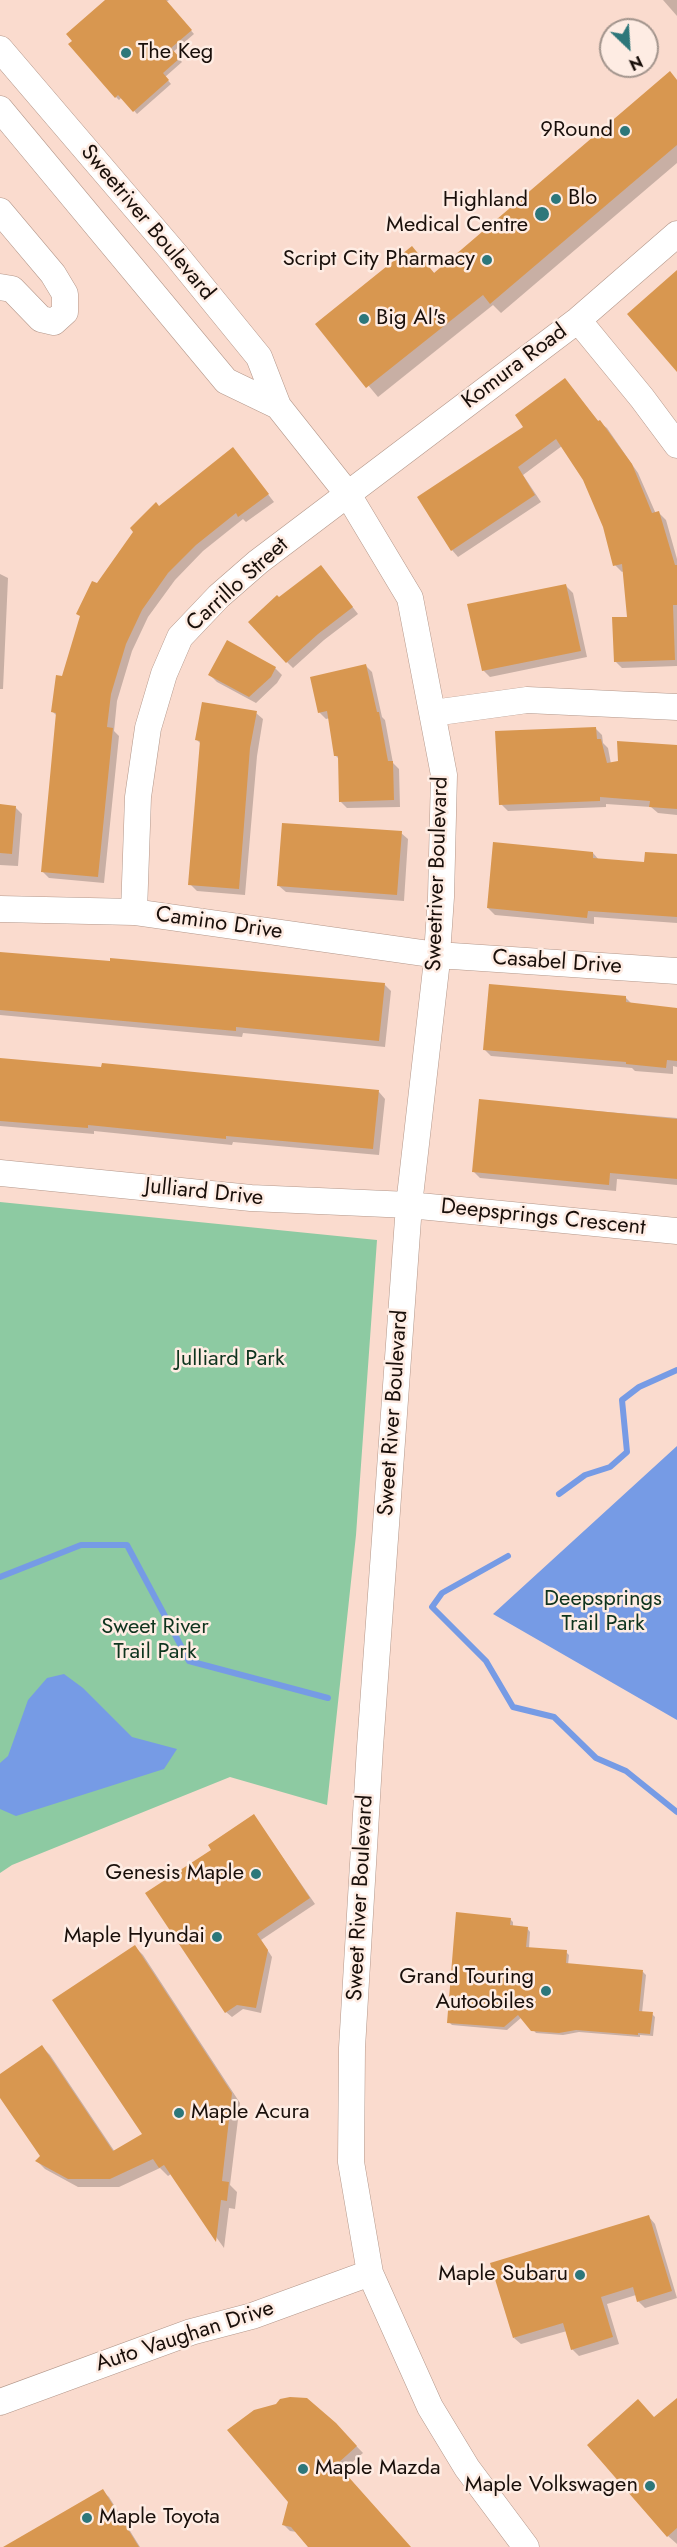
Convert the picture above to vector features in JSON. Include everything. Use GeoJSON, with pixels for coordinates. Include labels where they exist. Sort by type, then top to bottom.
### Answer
{"type":"FeatureCollection","features":[{"type":"Feature","properties":{"kind":"street","name":"Sweetriver Boulevard"},"geometry":{"type":"LineString","coordinates":[[0,49],[176,255],[259,357],[278,406],[347,493],[410,598],[444,775],[436,956],[409,1205]]}},
{"type":"Feature","properties":{"kind":"street","name":"Sweetriver Boulevard"},"geometry":{"type":"LineString","coordinates":[[0,109],[226,381],[278,406]]}},
{"type":"Feature","properties":{"kind":"street"},"geometry":{"type":"LineString","coordinates":[[0,211],[53,274],[65,294],[65,312],[54,322],[41,319],[12,289],[0,286]]}},
{"type":"Feature","properties":{"kind":"street","name":"Komura Road"},"geometry":{"type":"LineString","coordinates":[[347,493],[578,320],[677,234]]}},
{"type":"Feature","properties":{"kind":"street"},"geometry":{"type":"LineString","coordinates":[[578,320],[642,398],[677,446]]}},
{"type":"Feature","properties":{"kind":"street","name":"Carrillo Street"},"geometry":{"type":"LineString","coordinates":[[134,912],[138,797],[148,728],[164,674],[180,637],[219,596],[258,562],[347,493]]}},
{"type":"Feature","properties":{"kind":"street"},"geometry":{"type":"LineString","coordinates":[[433,713],[527,700],[677,707]]}},
{"type":"Feature","properties":{"kind":"street","name":"Camino Drive"},"geometry":{"type":"LineString","coordinates":[[0,909],[134,912],[436,956]]}},
{"type":"Feature","properties":{"kind":"street","name":"Casabel Drive"},"geometry":{"type":"LineString","coordinates":[[436,956],[677,971]]}},
{"type":"Feature","properties":{"kind":"street","name":"Julliard Drive"},"geometry":{"type":"LineString","coordinates":[[0,1173],[251,1198],[409,1205]]}},
{"type":"Feature","properties":{"kind":"street","name":"Deepsprings Crescent"},"geometry":{"type":"LineString","coordinates":[[409,1205],[677,1231]]}},
{"type":"Feature","properties":{"kind":"street","name":"Sweet River Boulevard"},"geometry":{"type":"LineString","coordinates":[[409,1205],[370,1736],[352,2048],[351,2162],[370,2273],[430,2407],[467,2468],[526,2547]]}},
{"type":"Feature","properties":{"kind":"street","name":"Auto Vaughan Drive"},"geometry":{"type":"LineString","coordinates":[[0,2402],[191,2332],[252,2316],[370,2273]]}},
{"type":"Feature","properties":{"kind":"green space"},"geometry":{"type":"Polygon","coordinates":[[[0,1202],[377,1240],[356,1535],[327,1805],[230,1777],[12,1865],[0,1873],[0,1202]]]}},
{"type":"Feature","properties":{"kind":"water","name":"Deepsprings Trail Park"},"geometry":{"type":"Polygon","coordinates":[[[677,1446],[677,1720],[493,1614],[677,1446]]]}},
{"type":"Feature","properties":{"kind":"water"},"geometry":{"type":"Polygon","coordinates":[[[64,1674],[83,1688],[132,1737],[177,1749],[164,1769],[16,1816],[0,1809],[0,1763],[8,1756],[28,1700],[47,1678],[64,1674]]]}},
{"type":"Feature","properties":{"kind":"building","name":"The Keg"},"geometry":{"type":"Polygon","coordinates":[[[105,0],[166,0],[192,30],[171,48],[180,58],[163,73],[169,80],[133,112],[118,95],[115,98],[68,44],[72,41],[66,34],[105,0]]]}},
{"type":"Feature","properties":{"kind":"building"},"geometry":{"type":"Polygon","coordinates":[[[670,71],[677,80],[677,145],[490,304],[483,295],[366,388],[315,324],[412,246],[434,273],[670,71]]]}},
{"type":"Feature","properties":{"kind":"building"},"geometry":{"type":"Polygon","coordinates":[[[677,270],[677,372],[627,314],[677,270]]]}},
{"type":"Feature","properties":{"kind":"building"},"geometry":{"type":"Polygon","coordinates":[[[565,378],[632,464],[652,513],[659,511],[675,565],[677,565],[677,605],[673,605],[675,660],[614,662],[612,617],[627,617],[622,564],[613,566],[603,527],[583,480],[556,439],[518,467],[535,495],[451,551],[417,497],[523,427],[515,415],[565,378]]]}},
{"type":"Feature","properties":{"kind":"building"},"geometry":{"type":"Polygon","coordinates":[[[233,447],[269,494],[238,517],[236,513],[196,545],[168,573],[142,610],[126,644],[111,694],[107,727],[113,728],[98,877],[41,872],[56,713],[51,712],[56,675],[62,676],[80,616],[76,614],[92,581],[97,583],[133,532],[130,528],[156,502],[159,506],[233,447]]]}},
{"type":"Feature","properties":{"kind":"building"},"geometry":{"type":"Polygon","coordinates":[[[321,565],[353,607],[286,663],[248,622],[277,595],[279,597],[321,565]]]}},
{"type":"Feature","properties":{"kind":"building"},"geometry":{"type":"Polygon","coordinates":[[[566,584],[581,651],[482,671],[467,604],[566,584]]]}},
{"type":"Feature","properties":{"kind":"building"},"geometry":{"type":"Polygon","coordinates":[[[227,640],[276,667],[271,677],[249,697],[208,675],[227,640]]]}},
{"type":"Feature","properties":{"kind":"building"},"geometry":{"type":"Polygon","coordinates":[[[366,664],[377,712],[379,712],[388,761],[393,761],[394,800],[339,802],[338,756],[334,756],[327,711],[318,713],[310,677],[366,664]]]}},
{"type":"Feature","properties":{"kind":"building"},"geometry":{"type":"Polygon","coordinates":[[[202,702],[257,711],[250,748],[239,889],[188,885],[200,741],[195,740],[202,702]]]}},
{"type":"Feature","properties":{"kind":"building"},"geometry":{"type":"Polygon","coordinates":[[[596,727],[597,739],[601,739],[607,763],[618,761],[617,741],[677,745],[677,809],[649,807],[650,801],[600,797],[600,801],[499,805],[495,731],[596,727]]]}},
{"type":"Feature","properties":{"kind":"building"},"geometry":{"type":"Polygon","coordinates":[[[0,804],[16,806],[12,854],[0,853],[0,804]]]}},
{"type":"Feature","properties":{"kind":"building"},"geometry":{"type":"Polygon","coordinates":[[[282,823],[402,831],[397,895],[277,886],[282,823]]]}},
{"type":"Feature","properties":{"kind":"building"},"geometry":{"type":"Polygon","coordinates":[[[493,842],[593,852],[593,858],[644,862],[645,852],[677,854],[677,917],[588,911],[587,918],[487,908],[493,842]]]}},
{"type":"Feature","properties":{"kind":"building"},"geometry":{"type":"Polygon","coordinates":[[[0,952],[110,961],[110,958],[385,983],[379,1041],[236,1027],[236,1031],[0,1010],[0,952]]]}},
{"type":"Feature","properties":{"kind":"building"},"geometry":{"type":"Polygon","coordinates":[[[489,984],[626,996],[626,1002],[677,1008],[677,1061],[667,1060],[666,1068],[626,1064],[626,1062],[483,1050],[489,984]]]}},
{"type":"Feature","properties":{"kind":"building"},"geometry":{"type":"Polygon","coordinates":[[[0,1058],[101,1067],[102,1063],[379,1090],[373,1149],[226,1136],[226,1139],[88,1125],[88,1128],[0,1121],[0,1058]]]}},
{"type":"Feature","properties":{"kind":"building"},"geometry":{"type":"Polygon","coordinates":[[[479,1099],[677,1119],[677,1179],[610,1173],[609,1185],[472,1172],[479,1099]]]}},
{"type":"Feature","properties":{"kind":"building","name":"Maple Hyundai"},"geometry":{"type":"Polygon","coordinates":[[[254,1814],[310,1898],[257,1934],[268,1950],[256,2008],[237,2005],[225,2013],[145,1893],[211,1850],[208,1845],[254,1814]]]}},
{"type":"Feature","properties":{"kind":"building","name":"Grand Touring Autoobiles"},"geometry":{"type":"Polygon","coordinates":[[[456,1912],[511,1918],[510,1925],[528,1927],[526,1947],[567,1950],[566,1963],[643,1970],[639,2011],[653,2012],[650,2034],[576,2030],[559,2033],[531,2031],[518,2015],[504,2027],[447,2023],[456,1912]]]}},
{"type":"Feature","properties":{"kind":"building","name":"Maple Acura"},"geometry":{"type":"Polygon","coordinates":[[[135,1945],[232,2093],[222,2181],[229,2182],[227,2201],[221,2200],[216,2242],[164,2165],[159,2168],[153,2159],[110,2179],[68,2179],[35,2161],[40,2156],[0,2098],[0,2074],[42,2045],[113,2151],[142,2134],[52,2000],[135,1945]]]}},
{"type":"Feature","properties":{"kind":"building","name":"Maple Subaru"},"geometry":{"type":"Polygon","coordinates":[[[649,2215],[672,2291],[637,2302],[633,2287],[601,2297],[613,2337],[571,2350],[563,2323],[513,2338],[490,2263],[649,2215]]]}},
{"type":"Feature","properties":{"kind":"building","name":"Maple Mazda"},"geometry":{"type":"Polygon","coordinates":[[[307,2398],[336,2423],[357,2446],[337,2464],[411,2547],[308,2547],[291,2527],[282,2525],[288,2502],[227,2430],[254,2410],[276,2404],[280,2399],[307,2398]]]}},
{"type":"Feature","properties":{"kind":"building","name":"Maple Volkswagen"},"geometry":{"type":"Polygon","coordinates":[[[677,2398],[677,2528],[667,2537],[587,2445],[638,2399],[654,2417],[677,2398]]]}},
{"type":"Feature","properties":{"kind":"building","name":"Maple Toyota"},"geometry":{"type":"Polygon","coordinates":[[[103,2489],[139,2547],[3,2547],[103,2489]]]}},
{"type":"Feature","properties":{"kind":"waterway"},"geometry":{"type":"LineString","coordinates":[[559,1494],[585,1475],[610,1467],[627,1452],[622,1400],[639,1387],[677,1370]]}},
{"type":"Feature","properties":{"kind":"waterway"},"geometry":{"type":"LineString","coordinates":[[0,1577],[81,1545],[127,1545],[189,1661],[328,1698]]}},
{"type":"Feature","properties":{"kind":"waterway"},"geometry":{"type":"LineString","coordinates":[[508,1556],[442,1593],[432,1607],[486,1661],[513,1707],[554,1717],[596,1758],[626,1771],[677,1812]]}},
{"type":"Feature","properties":{"kind":"place","name":"The Keg"},"geometry":{"type":"Point","coordinates":[126,53]}},
{"type":"Feature","properties":{"kind":"place","name":"9Round"},"geometry":{"type":"Point","coordinates":[625,131]}},
{"type":"Feature","properties":{"kind":"place","name":"Blo"},"geometry":{"type":"Point","coordinates":[556,199]}},
{"type":"Feature","properties":{"kind":"place","name":"Highland Medical Centre"},"geometry":{"type":"Point","coordinates":[542,214]}},
{"type":"Feature","properties":{"kind":"place","name":"Script City Pharmacy"},"geometry":{"type":"Point","coordinates":[487,260]}},
{"type":"Feature","properties":{"kind":"place","name":"Big Al's"},"geometry":{"type":"Point","coordinates":[364,319]}},
{"type":"Feature","properties":{"kind":"place","name":"Genesis Maple"},"geometry":{"type":"Point","coordinates":[256,1874]}},
{"type":"Feature","properties":{"kind":"place","name":"Maple Hyundai"},"geometry":{"type":"Point","coordinates":[217,1937]}},
{"type":"Feature","properties":{"kind":"place","name":"Grand Touring Autoobiles"},"geometry":{"type":"Point","coordinates":[546,1991]}},
{"type":"Feature","properties":{"kind":"place","name":"Maple Acura"},"geometry":{"type":"Point","coordinates":[179,2113]}},
{"type":"Feature","properties":{"kind":"place","name":"Maple Subaru"},"geometry":{"type":"Point","coordinates":[580,2275]}},
{"type":"Feature","properties":{"kind":"place","name":"Maple Mazda"},"geometry":{"type":"Point","coordinates":[303,2469]}},
{"type":"Feature","properties":{"kind":"place","name":"Maple Volkswagen"},"geometry":{"type":"Point","coordinates":[650,2486]}},
{"type":"Feature","properties":{"kind":"place","name":"Maple Toyota"},"geometry":{"type":"Point","coordinates":[87,2518]}},
{"type":"Feature","properties":{"kind":"park label","name":"Julliard Park"},"geometry":{"type":"Point","coordinates":[230,1360]}},
{"type":"Feature","properties":{"kind":"park label","name":"Sweet River Trail Park"},"geometry":{"type":"Point","coordinates":[155,1640]}}]}
